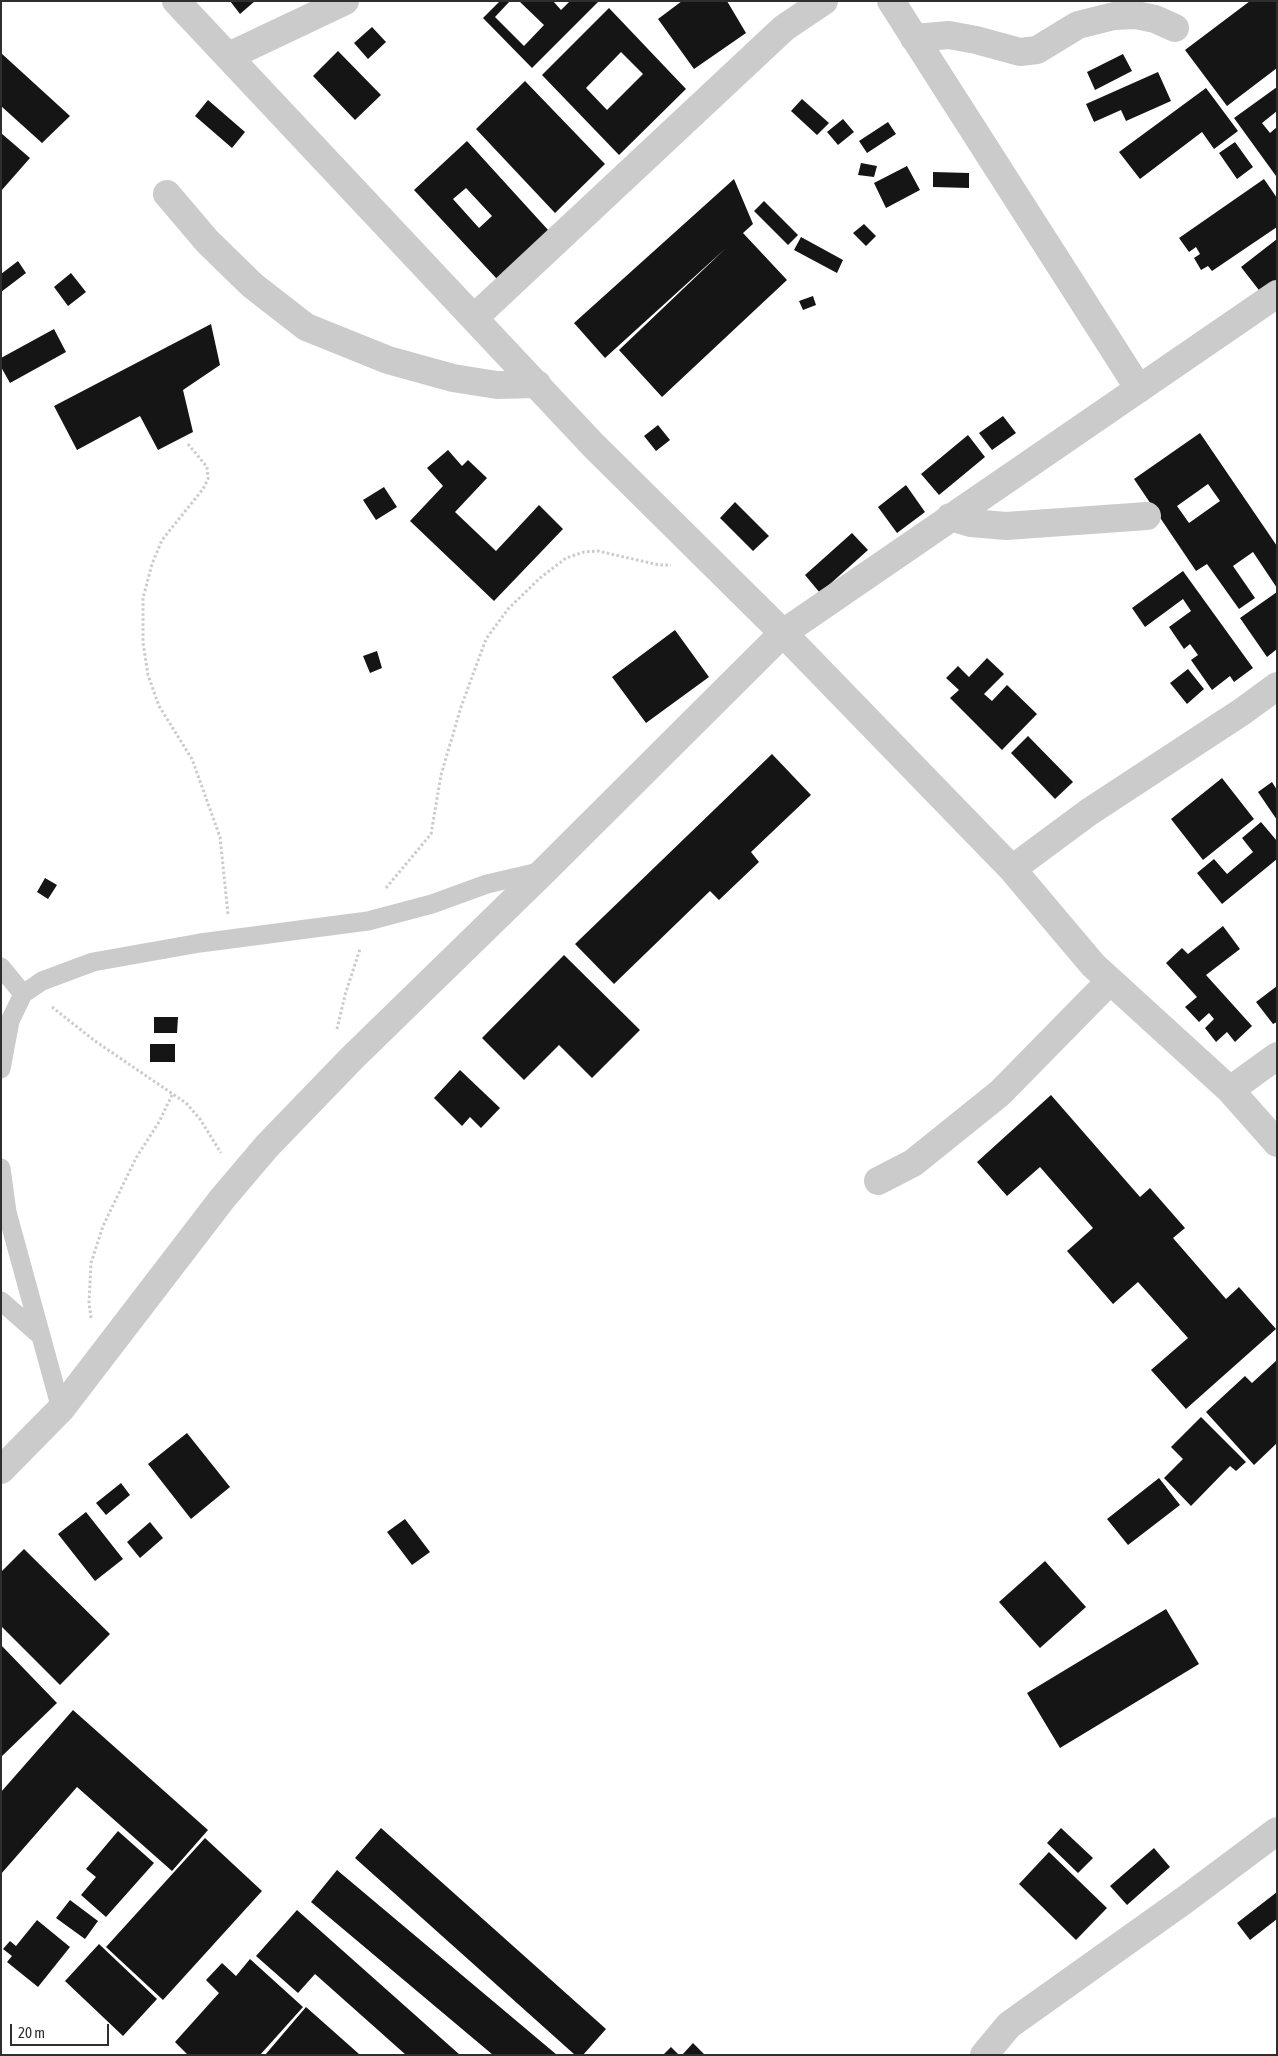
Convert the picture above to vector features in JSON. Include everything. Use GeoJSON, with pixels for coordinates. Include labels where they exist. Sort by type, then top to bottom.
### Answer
{"type":"FeatureCollection","features":[{"type":"Feature","properties":{"kind":"street"},"geometry":{"type":"LineString","coordinates":[[176,1],[593,445],[717,567],[1012,869],[1093,965],[1230,1090],[1277,1143]]}},
{"type":"Feature","properties":{"kind":"street"},"geometry":{"type":"LineString","coordinates":[[229,56],[345,1]]}},
{"type":"Feature","properties":{"kind":"street"},"geometry":{"type":"LineString","coordinates":[[474,318],[784,28],[824,1]]}},
{"type":"Feature","properties":{"kind":"street"},"geometry":{"type":"LineString","coordinates":[[891,1],[1139,389]]}},
{"type":"Feature","properties":{"kind":"street"},"geometry":{"type":"LineString","coordinates":[[914,38],[949,35],[1020,52],[1037,50],[1078,25],[1114,16],[1136,15],[1155,19],[1175,28]]}},
{"type":"Feature","properties":{"kind":"street"},"geometry":{"type":"LineString","coordinates":[[167,194],[207,241],[252,285],[306,326],[388,360],[453,378],[497,385],[537,384]]}},
{"type":"Feature","properties":{"kind":"street"},"geometry":{"type":"LineString","coordinates":[[1,1470],[61,1409],[238,1180],[267,1146],[352,1058],[544,871],[782,633],[1277,294]]}},
{"type":"Feature","properties":{"kind":"street"},"geometry":{"type":"LineString","coordinates":[[950,517],[971,523],[1006,526],[1147,516]]}},
{"type":"Feature","properties":{"kind":"street"},"geometry":{"type":"LineString","coordinates":[[1012,869],[1097,806],[1243,712],[1277,686]]}},
{"type":"Feature","properties":{"kind":"street"},"geometry":{"type":"LineString","coordinates":[[878,1181],[913,1163],[1000,1093],[1110,981]]}},
{"type":"Feature","properties":{"kind":"street"},"geometry":{"type":"LineString","coordinates":[[1230,1090],[1277,1056]]}},
{"type":"Feature","properties":{"kind":"street"},"geometry":{"type":"LineString","coordinates":[[984,2055],[1009,2025],[1186,1899],[1277,1831]]}},
{"type":"Feature","properties":{"kind":"lane"},"geometry":{"type":"LineString","coordinates":[[1,1069],[10,1021],[27,991],[42,981],[93,962],[230,940],[368,921],[432,904],[487,884],[544,871]]}},
{"type":"Feature","properties":{"kind":"lane"},"geometry":{"type":"LineString","coordinates":[[1,967],[27,991]]}},
{"type":"Feature","properties":{"kind":"lane"},"geometry":{"type":"LineString","coordinates":[[1,1168],[7,1212],[61,1409]]}},
{"type":"Feature","properties":{"kind":"lane"},"geometry":{"type":"LineString","coordinates":[[1,1301],[41,1336]]}},
{"type":"Feature","properties":{"kind":"path"},"geometry":{"type":"LineString","coordinates":[[188,444],[206,467],[208,479],[204,489],[162,540],[152,564],[143,598],[143,643],[148,675],[158,706],[192,758],[220,837],[230,940]]}},
{"type":"Feature","properties":{"kind":"path"},"geometry":{"type":"LineString","coordinates":[[336,1035],[345,995],[368,921],[378,898],[432,834],[442,775],[462,707],[486,639],[508,609],[540,578],[566,558],[584,552],[598,551],[659,565],[717,567]]}},
{"type":"Feature","properties":{"kind":"path"},"geometry":{"type":"LineString","coordinates":[[27,991],[173,1093],[200,1119],[238,1180]]}},
{"type":"Feature","properties":{"kind":"path"},"geometry":{"type":"LineString","coordinates":[[102,1354],[92,1322],[89,1303],[91,1263],[103,1226],[131,1166],[159,1122],[173,1093]]}},
{"type":"Feature","properties":{"kind":"building"},"geometry":{"type":"Polygon","coordinates":[[[230,1],[255,1],[240,14],[230,1]]]}},
{"type":"Feature","properties":{"kind":"building"},"geometry":{"type":"Polygon","coordinates":[[[500,1],[510,1],[495,17],[524,46],[544,25],[519,1],[553,1],[561,10],[570,1],[599,1],[532,68],[483,18],[500,1]]]}},
{"type":"Feature","properties":{"kind":"building"},"geometry":{"type":"Polygon","coordinates":[[[682,1],[727,1],[746,33],[694,69],[658,19],[682,1]]]}},
{"type":"Feature","properties":{"kind":"building"},"geometry":{"type":"Polygon","coordinates":[[[1250,1],[1277,1],[1277,68],[1227,106],[1185,50],[1250,1]]]}},
{"type":"Feature","properties":{"kind":"building"},"geometry":{"type":"Polygon","coordinates":[[[609,8],[686,89],[619,155],[542,75],[609,8]],[[621,52],[586,88],[607,110],[643,74],[621,52]]]}},
{"type":"Feature","properties":{"kind":"building"},"geometry":{"type":"Polygon","coordinates":[[[372,27],[386,42],[368,59],[354,43],[372,27]]]}},
{"type":"Feature","properties":{"kind":"building"},"geometry":{"type":"Polygon","coordinates":[[[338,51],[381,95],[355,120],[313,76],[338,51]]]}},
{"type":"Feature","properties":{"kind":"building"},"geometry":{"type":"Polygon","coordinates":[[[1,53],[70,116],[42,143],[1,106],[1,53]]]}},
{"type":"Feature","properties":{"kind":"building"},"geometry":{"type":"Polygon","coordinates":[[[1123,54],[1132,71],[1095,90],[1087,72],[1123,54]]]}},
{"type":"Feature","properties":{"kind":"building"},"geometry":{"type":"Polygon","coordinates":[[[1158,72],[1171,101],[1126,121],[1121,110],[1094,122],[1086,104],[1158,72]]]}},
{"type":"Feature","properties":{"kind":"building"},"geometry":{"type":"Polygon","coordinates":[[[525,81],[605,164],[555,213],[476,129],[525,81]]]}},
{"type":"Feature","properties":{"kind":"building"},"geometry":{"type":"Polygon","coordinates":[[[1277,87],[1277,111],[1262,123],[1270,133],[1277,127],[1276,176],[1234,118],[1277,87]]]}},
{"type":"Feature","properties":{"kind":"building"},"geometry":{"type":"Polygon","coordinates":[[[1206,88],[1238,131],[1214,149],[1202,132],[1140,179],[1119,152],[1206,88]]]}},
{"type":"Feature","properties":{"kind":"building"},"geometry":{"type":"Polygon","coordinates":[[[802,99],[829,123],[817,135],[791,111],[802,99]]]}},
{"type":"Feature","properties":{"kind":"building"},"geometry":{"type":"Polygon","coordinates":[[[208,100],[245,132],[232,148],[195,116],[208,100]]]}},
{"type":"Feature","properties":{"kind":"building"},"geometry":{"type":"Polygon","coordinates":[[[843,119],[854,132],[838,145],[827,132],[843,119]]]}},
{"type":"Feature","properties":{"kind":"building"},"geometry":{"type":"Polygon","coordinates":[[[888,122],[896,134],[867,153],[859,141],[888,122]]]}},
{"type":"Feature","properties":{"kind":"building"},"geometry":{"type":"Polygon","coordinates":[[[1,133],[30,158],[1,191],[1,133]]]}},
{"type":"Feature","properties":{"kind":"building"},"geometry":{"type":"Polygon","coordinates":[[[467,141],[549,231],[497,279],[414,190],[467,141]],[[466,188],[453,199],[479,228],[492,216],[466,188]]]}},
{"type":"Feature","properties":{"kind":"building"},"geometry":{"type":"Polygon","coordinates":[[[1235,142],[1253,167],[1237,179],[1219,153],[1235,142]]]}},
{"type":"Feature","properties":{"kind":"building"},"geometry":{"type":"Polygon","coordinates":[[[861,163],[877,166],[874,177],[858,175],[861,163]]]}},
{"type":"Feature","properties":{"kind":"building"},"geometry":{"type":"Polygon","coordinates":[[[907,166],[920,190],[886,208],[874,183],[907,166]]]}},
{"type":"Feature","properties":{"kind":"building"},"geometry":{"type":"Polygon","coordinates":[[[933,172],[969,173],[969,188],[933,187],[933,172]]]}},
{"type":"Feature","properties":{"kind":"building"},"geometry":{"type":"Polygon","coordinates":[[[734,179],[753,224],[743,233],[787,280],[662,397],[619,350],[726,248],[605,358],[574,323],[734,179]]]}},
{"type":"Feature","properties":{"kind":"building"},"geometry":{"type":"Polygon","coordinates":[[[1264,179],[1277,198],[1277,227],[1212,271],[1208,266],[1201,270],[1194,258],[1200,254],[1196,247],[1189,252],[1179,238],[1264,179]]]}},
{"type":"Feature","properties":{"kind":"building"},"geometry":{"type":"Polygon","coordinates":[[[764,201],[798,235],[788,245],[754,211],[764,201]]]}},
{"type":"Feature","properties":{"kind":"building"},"geometry":{"type":"Polygon","coordinates":[[[864,224],[876,236],[866,246],[853,233],[864,224]]]}},
{"type":"Feature","properties":{"kind":"building"},"geometry":{"type":"Polygon","coordinates":[[[801,237],[843,260],[837,273],[794,250],[801,237]]]}},
{"type":"Feature","properties":{"kind":"building"},"geometry":{"type":"Polygon","coordinates":[[[1277,239],[1277,282],[1262,294],[1241,267],[1277,239]]]}},
{"type":"Feature","properties":{"kind":"building"},"geometry":{"type":"Polygon","coordinates":[[[18,261],[26,273],[1,292],[1,274],[18,261]]]}},
{"type":"Feature","properties":{"kind":"building"},"geometry":{"type":"Polygon","coordinates":[[[71,273],[86,292],[68,306],[54,287],[71,273]]]}},
{"type":"Feature","properties":{"kind":"building"},"geometry":{"type":"Polygon","coordinates":[[[813,296],[816,305],[803,310],[799,301],[813,296]]]}},
{"type":"Feature","properties":{"kind":"building"},"geometry":{"type":"Polygon","coordinates":[[[211,324],[220,365],[183,390],[193,432],[158,450],[140,416],[77,450],[54,406],[211,324]]]}},
{"type":"Feature","properties":{"kind":"building"},"geometry":{"type":"Polygon","coordinates":[[[54,329],[66,352],[10,383],[1,367],[1,358],[54,329]]]}},
{"type":"Feature","properties":{"kind":"building"},"geometry":{"type":"Polygon","coordinates":[[[1003,416],[1016,433],[992,450],[979,433],[1003,416]]]}},
{"type":"Feature","properties":{"kind":"building"},"geometry":{"type":"Polygon","coordinates":[[[658,425],[670,440],[656,451],[644,436],[658,425]]]}},
{"type":"Feature","properties":{"kind":"building"},"geometry":{"type":"Polygon","coordinates":[[[1200,433],[1277,546],[1277,588],[1253,552],[1233,566],[1255,598],[1239,609],[1207,564],[1196,571],[1134,479],[1200,433]],[[1208,484],[1177,506],[1189,523],[1220,501],[1208,484]]]}},
{"type":"Feature","properties":{"kind":"building"},"geometry":{"type":"Polygon","coordinates":[[[968,435],[985,457],[939,495],[921,474],[968,435]]]}},
{"type":"Feature","properties":{"kind":"building"},"geometry":{"type":"Polygon","coordinates":[[[448,450],[462,466],[468,460],[487,478],[455,512],[496,551],[539,505],[563,529],[494,601],[410,521],[443,486],[427,468],[448,450]]]}},
{"type":"Feature","properties":{"kind":"building"},"geometry":{"type":"Polygon","coordinates":[[[906,485],[925,512],[897,533],[878,507],[906,485]]]}},
{"type":"Feature","properties":{"kind":"building"},"geometry":{"type":"Polygon","coordinates":[[[384,487],[397,507],[376,520],[363,500],[384,487]]]}},
{"type":"Feature","properties":{"kind":"building"},"geometry":{"type":"Polygon","coordinates":[[[735,502],[769,536],[753,551],[720,518],[735,502]]]}},
{"type":"Feature","properties":{"kind":"building"},"geometry":{"type":"Polygon","coordinates":[[[852,533],[868,550],[820,593],[805,575],[852,533]]]}},
{"type":"Feature","properties":{"kind":"building"},"geometry":{"type":"Polygon","coordinates":[[[1183,571],[1253,668],[1234,682],[1230,676],[1212,690],[1191,660],[1198,655],[1190,644],[1184,649],[1169,627],[1191,611],[1183,599],[1145,627],[1132,608],[1183,571]]]}},
{"type":"Feature","properties":{"kind":"building"},"geometry":{"type":"Polygon","coordinates":[[[1277,592],[1277,649],[1267,657],[1240,618],[1277,592]]]}},
{"type":"Feature","properties":{"kind":"building"},"geometry":{"type":"Polygon","coordinates":[[[675,630],[709,677],[646,723],[612,677],[675,630]]]}},
{"type":"Feature","properties":{"kind":"building"},"geometry":{"type":"Polygon","coordinates":[[[377,651],[382,668],[370,673],[363,656],[377,651]]]}},
{"type":"Feature","properties":{"kind":"building"},"geometry":{"type":"Polygon","coordinates":[[[987,658],[1004,674],[984,694],[992,701],[1007,685],[1037,714],[1002,750],[950,698],[959,690],[946,678],[958,666],[969,677],[987,658]]]}},
{"type":"Feature","properties":{"kind":"building"},"geometry":{"type":"Polygon","coordinates":[[[1188,669],[1204,689],[1187,704],[1170,683],[1188,669]]]}},
{"type":"Feature","properties":{"kind":"building"},"geometry":{"type":"Polygon","coordinates":[[[1028,736],[1073,782],[1055,799],[1011,753],[1028,736]]]}},
{"type":"Feature","properties":{"kind":"building"},"geometry":{"type":"Polygon","coordinates":[[[772,754],[811,795],[751,852],[759,862],[719,900],[710,891],[614,984],[575,944],[772,754]]]}},
{"type":"Feature","properties":{"kind":"building"},"geometry":{"type":"Polygon","coordinates":[[[1222,778],[1254,819],[1203,860],[1171,819],[1222,778]]]}},
{"type":"Feature","properties":{"kind":"building"},"geometry":{"type":"Polygon","coordinates":[[[1272,782],[1277,790],[1277,820],[1258,792],[1272,782]]]}},
{"type":"Feature","properties":{"kind":"building"},"geometry":{"type":"Polygon","coordinates":[[[1261,822],[1277,841],[1277,859],[1222,904],[1197,873],[1214,859],[1227,874],[1253,852],[1242,838],[1261,822]]]}},
{"type":"Feature","properties":{"kind":"building"},"geometry":{"type":"Polygon","coordinates":[[[45,878],[57,885],[48,899],[37,892],[45,878]]]}},
{"type":"Feature","properties":{"kind":"building"},"geometry":{"type":"Polygon","coordinates":[[[1223,926],[1240,949],[1206,975],[1252,1026],[1235,1042],[1227,1032],[1216,1042],[1205,1028],[1214,1019],[1209,1013],[1199,1022],[1185,1007],[1197,997],[1166,963],[1182,948],[1188,954],[1223,926]]]}},
{"type":"Feature","properties":{"kind":"building"},"geometry":{"type":"Polygon","coordinates":[[[564,955],[640,1030],[592,1078],[559,1045],[524,1080],[482,1038],[564,955]]]}},
{"type":"Feature","properties":{"kind":"building"},"geometry":{"type":"Polygon","coordinates":[[[1277,986],[1277,1022],[1273,1024],[1256,1002],[1277,986]]]}},
{"type":"Feature","properties":{"kind":"building"},"geometry":{"type":"Polygon","coordinates":[[[154,1017],[178,1017],[177,1033],[154,1033],[154,1017]]]}},
{"type":"Feature","properties":{"kind":"building"},"geometry":{"type":"Polygon","coordinates":[[[150,1044],[175,1044],[175,1062],[150,1062],[150,1044]]]}},
{"type":"Feature","properties":{"kind":"building"},"geometry":{"type":"Polygon","coordinates":[[[460,1070],[500,1108],[481,1128],[470,1117],[462,1126],[434,1098],[460,1070]]]}},
{"type":"Feature","properties":{"kind":"building"},"geometry":{"type":"Polygon","coordinates":[[[1051,1095],[1140,1197],[1150,1188],[1185,1228],[1173,1238],[1226,1299],[1239,1287],[1276,1329],[1186,1409],[1151,1370],[1188,1338],[1138,1282],[1113,1304],[1067,1251],[1093,1228],[1040,1167],[1007,1196],[977,1162],[1051,1095]]]}},
{"type":"Feature","properties":{"kind":"building"},"geometry":{"type":"Polygon","coordinates":[[[1277,1360],[1277,1443],[1254,1465],[1206,1412],[1245,1376],[1252,1383],[1277,1360]]]}},
{"type":"Feature","properties":{"kind":"building"},"geometry":{"type":"Polygon","coordinates":[[[1201,1417],[1246,1462],[1236,1471],[1230,1466],[1191,1506],[1164,1478],[1183,1459],[1171,1447],[1201,1417]]]}},
{"type":"Feature","properties":{"kind":"building"},"geometry":{"type":"Polygon","coordinates":[[[187,1433],[230,1487],[191,1519],[148,1464],[187,1433]]]}},
{"type":"Feature","properties":{"kind":"building"},"geometry":{"type":"Polygon","coordinates":[[[1159,1478],[1180,1505],[1128,1545],[1107,1519],[1159,1478]]]}},
{"type":"Feature","properties":{"kind":"building"},"geometry":{"type":"Polygon","coordinates":[[[121,1483],[130,1495],[106,1515],[96,1503],[121,1483]]]}},
{"type":"Feature","properties":{"kind":"building"},"geometry":{"type":"Polygon","coordinates":[[[86,1512],[123,1559],[95,1581],[58,1534],[86,1512]]]}},
{"type":"Feature","properties":{"kind":"building"},"geometry":{"type":"Polygon","coordinates":[[[405,1519],[430,1552],[412,1565],[387,1532],[405,1519]]]}},
{"type":"Feature","properties":{"kind":"building"},"geometry":{"type":"Polygon","coordinates":[[[150,1522],[163,1538],[140,1558],[127,1542],[150,1522]]]}},
{"type":"Feature","properties":{"kind":"building"},"geometry":{"type":"Polygon","coordinates":[[[24,1549],[110,1634],[60,1685],[1,1626],[1,1572],[24,1549]]]}},
{"type":"Feature","properties":{"kind":"building"},"geometry":{"type":"Polygon","coordinates":[[[1045,1561],[1086,1607],[1040,1648],[999,1602],[1045,1561]]]}},
{"type":"Feature","properties":{"kind":"building"},"geometry":{"type":"Polygon","coordinates":[[[1166,1609],[1199,1664],[1060,1748],[1027,1693],[1166,1609]]]}},
{"type":"Feature","properties":{"kind":"building"},"geometry":{"type":"Polygon","coordinates":[[[1,1645],[57,1703],[1,1757],[1,1645]]]}},
{"type":"Feature","properties":{"kind":"building"},"geometry":{"type":"Polygon","coordinates":[[[73,1710],[208,1830],[172,1871],[77,1787],[1,1874],[1,1792],[73,1710]]]}},
{"type":"Feature","properties":{"kind":"building"},"geometry":{"type":"Polygon","coordinates":[[[381,1828],[606,2029],[583,2055],[575,2055],[355,1858],[381,1828]]]}},
{"type":"Feature","properties":{"kind":"building"},"geometry":{"type":"Polygon","coordinates":[[[1061,1828],[1093,1858],[1078,1873],[1047,1843],[1061,1828]]]}},
{"type":"Feature","properties":{"kind":"building"},"geometry":{"type":"Polygon","coordinates":[[[118,1831],[154,1863],[106,1917],[81,1895],[96,1877],[86,1869],[118,1831]]]}},
{"type":"Feature","properties":{"kind":"building"},"geometry":{"type":"Polygon","coordinates":[[[205,1838],[262,1891],[163,2000],[106,1947],[205,1838]]]}},
{"type":"Feature","properties":{"kind":"building"},"geometry":{"type":"Polygon","coordinates":[[[1154,1848],[1170,1867],[1127,1905],[1110,1886],[1154,1848]]]}},
{"type":"Feature","properties":{"kind":"building"},"geometry":{"type":"Polygon","coordinates":[[[1049,1852],[1107,1908],[1076,1940],[1019,1884],[1049,1852]]]}},
{"type":"Feature","properties":{"kind":"building"},"geometry":{"type":"Polygon","coordinates":[[[337,1870],[557,2055],[493,2055],[311,1902],[337,1870]]]}},
{"type":"Feature","properties":{"kind":"building"},"geometry":{"type":"Polygon","coordinates":[[[1277,1892],[1277,1919],[1250,1940],[1237,1923],[1277,1892]]]}},
{"type":"Feature","properties":{"kind":"building"},"geometry":{"type":"Polygon","coordinates":[[[70,1900],[98,1921],[85,1939],[56,1918],[70,1900]]]}},
{"type":"Feature","properties":{"kind":"building"},"geometry":{"type":"Polygon","coordinates":[[[297,1910],[460,2055],[406,2055],[315,1974],[298,1993],[256,1956],[297,1910]]]}},
{"type":"Feature","properties":{"kind":"building"},"geometry":{"type":"Polygon","coordinates":[[[37,1920],[70,1947],[38,1987],[7,1962],[12,1956],[3,1949],[10,1941],[16,1946],[37,1920]]]}},
{"type":"Feature","properties":{"kind":"building"},"geometry":{"type":"Polygon","coordinates":[[[99,1944],[157,1999],[123,2036],[65,1981],[99,1944]]]}},
{"type":"Feature","properties":{"kind":"building"},"geometry":{"type":"Polygon","coordinates":[[[250,1959],[303,2007],[260,2055],[188,2055],[175,2042],[219,1993],[206,1980],[222,1963],[236,1976],[250,1959]]]}},
{"type":"Feature","properties":{"kind":"building"},"geometry":{"type":"Polygon","coordinates":[[[306,2007],[359,2054],[265,2055],[306,2007]]]}},
{"type":"Feature","properties":{"kind":"building"},"geometry":{"type":"Polygon","coordinates":[[[693,2043],[705,2055],[682,2055],[693,2043]]]}},
{"type":"Feature","properties":{"kind":"building"},"geometry":{"type":"Polygon","coordinates":[[[671,2047],[679,2055],[663,2055],[671,2047]]]}}]}
